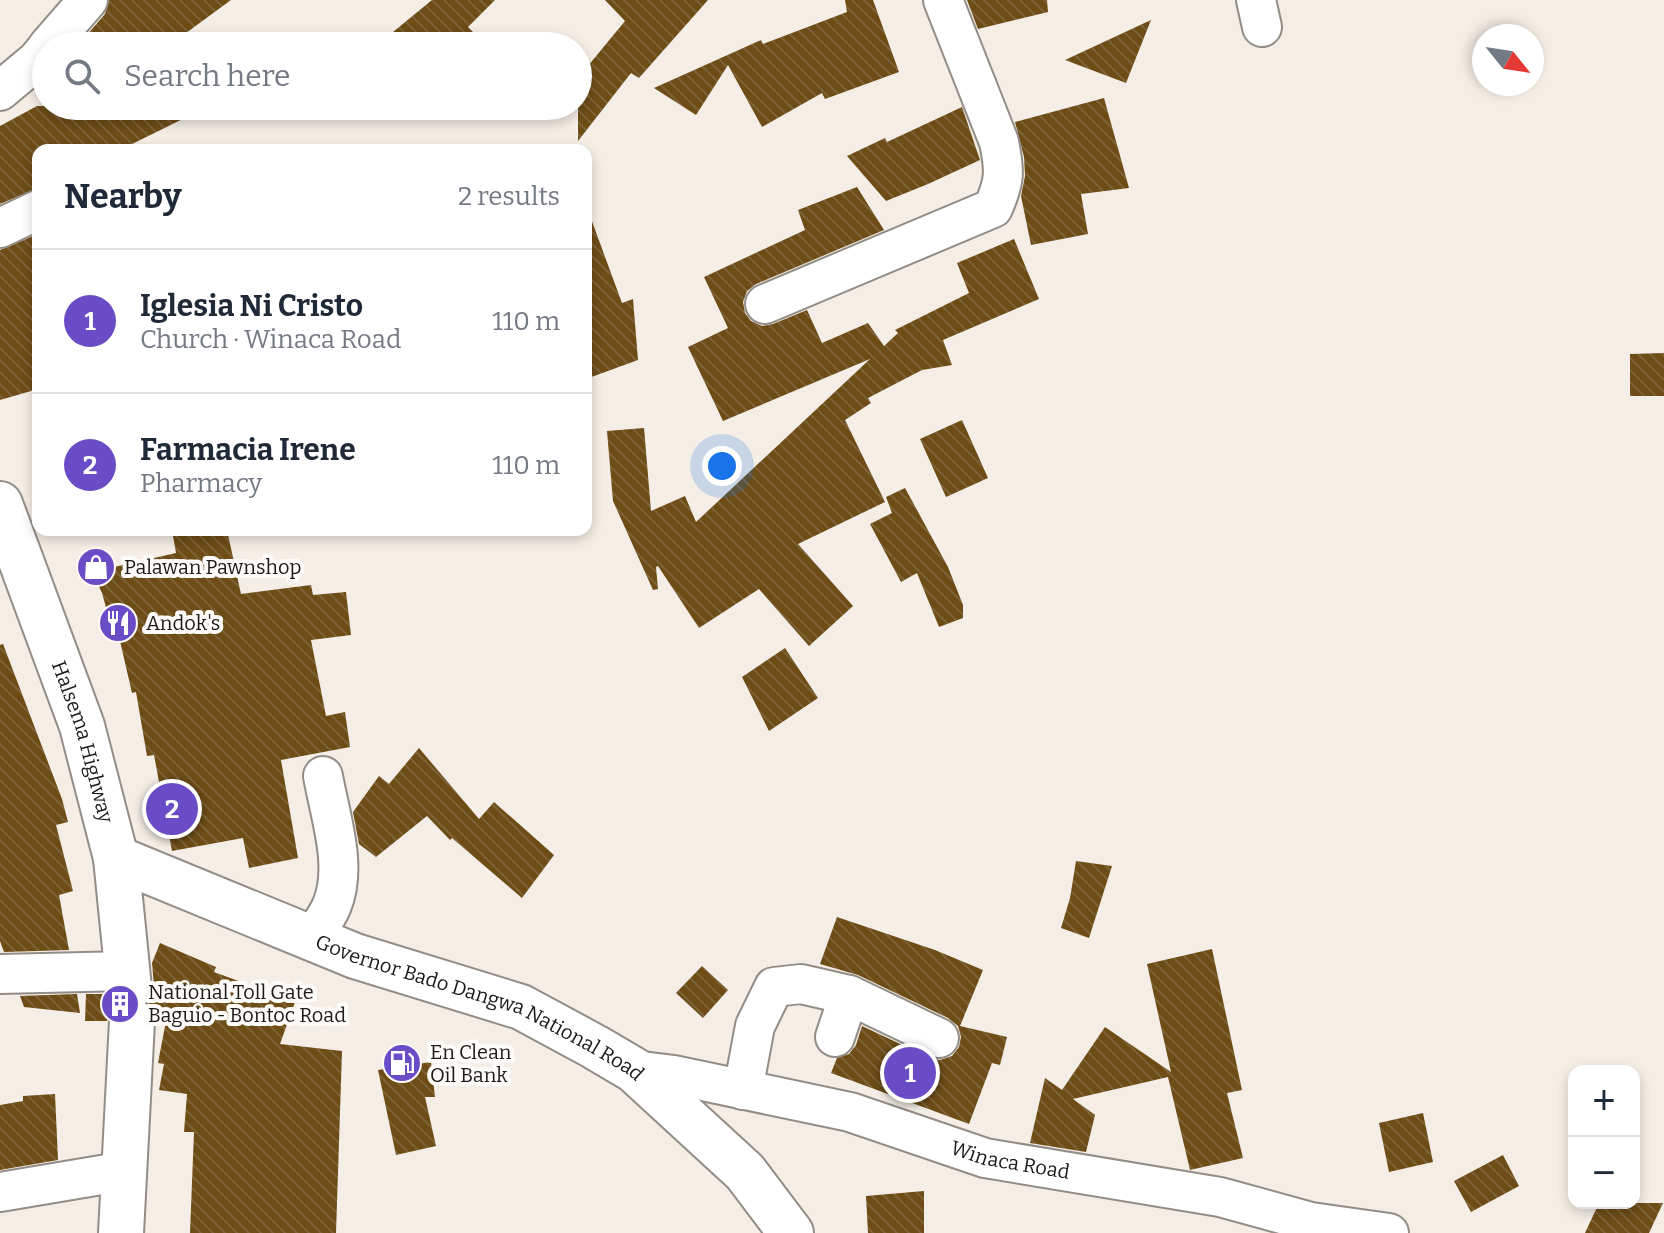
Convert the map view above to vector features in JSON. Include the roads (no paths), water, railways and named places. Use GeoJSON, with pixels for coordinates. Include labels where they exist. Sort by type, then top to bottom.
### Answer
{"type":"FeatureCollection","features":[{"type":"Feature","properties":{"kind":"main road","name":"Halsema Highway"},"geometry":{"type":"LineString","coordinates":[[0,504],[82,726],[116,858],[129,993],[121,1233]]}},
{"type":"Feature","properties":{"kind":"main road","name":"Governor Bado Dangwa National Road"},"geometry":{"type":"LineString","coordinates":[[116,858],[355,956],[521,1007],[634,1070],[745,1172],[791,1233]]}},
{"type":"Feature","properties":{"kind":"street"},"geometry":{"type":"LineString","coordinates":[[60,32],[88,0]]}},
{"type":"Feature","properties":{"kind":"street"},"geometry":{"type":"LineString","coordinates":[[765,304],[993,208],[1004,184],[999,142],[943,0]]}},
{"type":"Feature","properties":{"kind":"street"},"geometry":{"type":"LineString","coordinates":[[0,91],[32,64]]}},
{"type":"Feature","properties":{"kind":"street"},"geometry":{"type":"LineString","coordinates":[[0,228],[32,213]]}},
{"type":"Feature","properties":{"kind":"street"},"geometry":{"type":"LineString","coordinates":[[312,937],[332,907],[338,885],[338,864],[323,776]]}},
{"type":"Feature","properties":{"kind":"street"},"geometry":{"type":"LineString","coordinates":[[0,974],[129,993]]}},
{"type":"Feature","properties":{"kind":"street"},"geometry":{"type":"LineString","coordinates":[[743,1090],[755,1026],[774,987],[801,984],[849,995],[939,1038]]}},
{"type":"Feature","properties":{"kind":"street"},"geometry":{"type":"LineString","coordinates":[[835,1037],[849,995]]}},
{"type":"Feature","properties":{"kind":"street","name":"Winaca Road"},"geometry":{"type":"LineString","coordinates":[[634,1070],[674,1075],[850,1112],[985,1158],[1220,1197],[1311,1222],[1389,1233]]}},
{"type":"Feature","properties":{"kind":"street"},"geometry":{"type":"LineString","coordinates":[[0,1192],[125,1171]]}},
{"type":"Feature","properties":{"kind":"place","name":"Palawan Pawnshop"},"geometry":{"type":"Point","coordinates":[96,567]}},
{"type":"Feature","properties":{"kind":"place","name":"Andok's"},"geometry":{"type":"Point","coordinates":[118,623]}},
{"type":"Feature","properties":{"kind":"place","name":"Farmacia Irene"},"geometry":{"type":"Point","coordinates":[172,809]}},
{"type":"Feature","properties":{"kind":"place","name":"National Toll Gate Baguio - Bontoc Road"},"geometry":{"type":"Point","coordinates":[120,1004]}},
{"type":"Feature","properties":{"kind":"place","name":"En Clean Oil Bank"},"geometry":{"type":"Point","coordinates":[402,1063]}},
{"type":"Feature","properties":{"kind":"place","name":"Iglesia Ni Cristo"},"geometry":{"type":"Point","coordinates":[910,1073]}}]}
